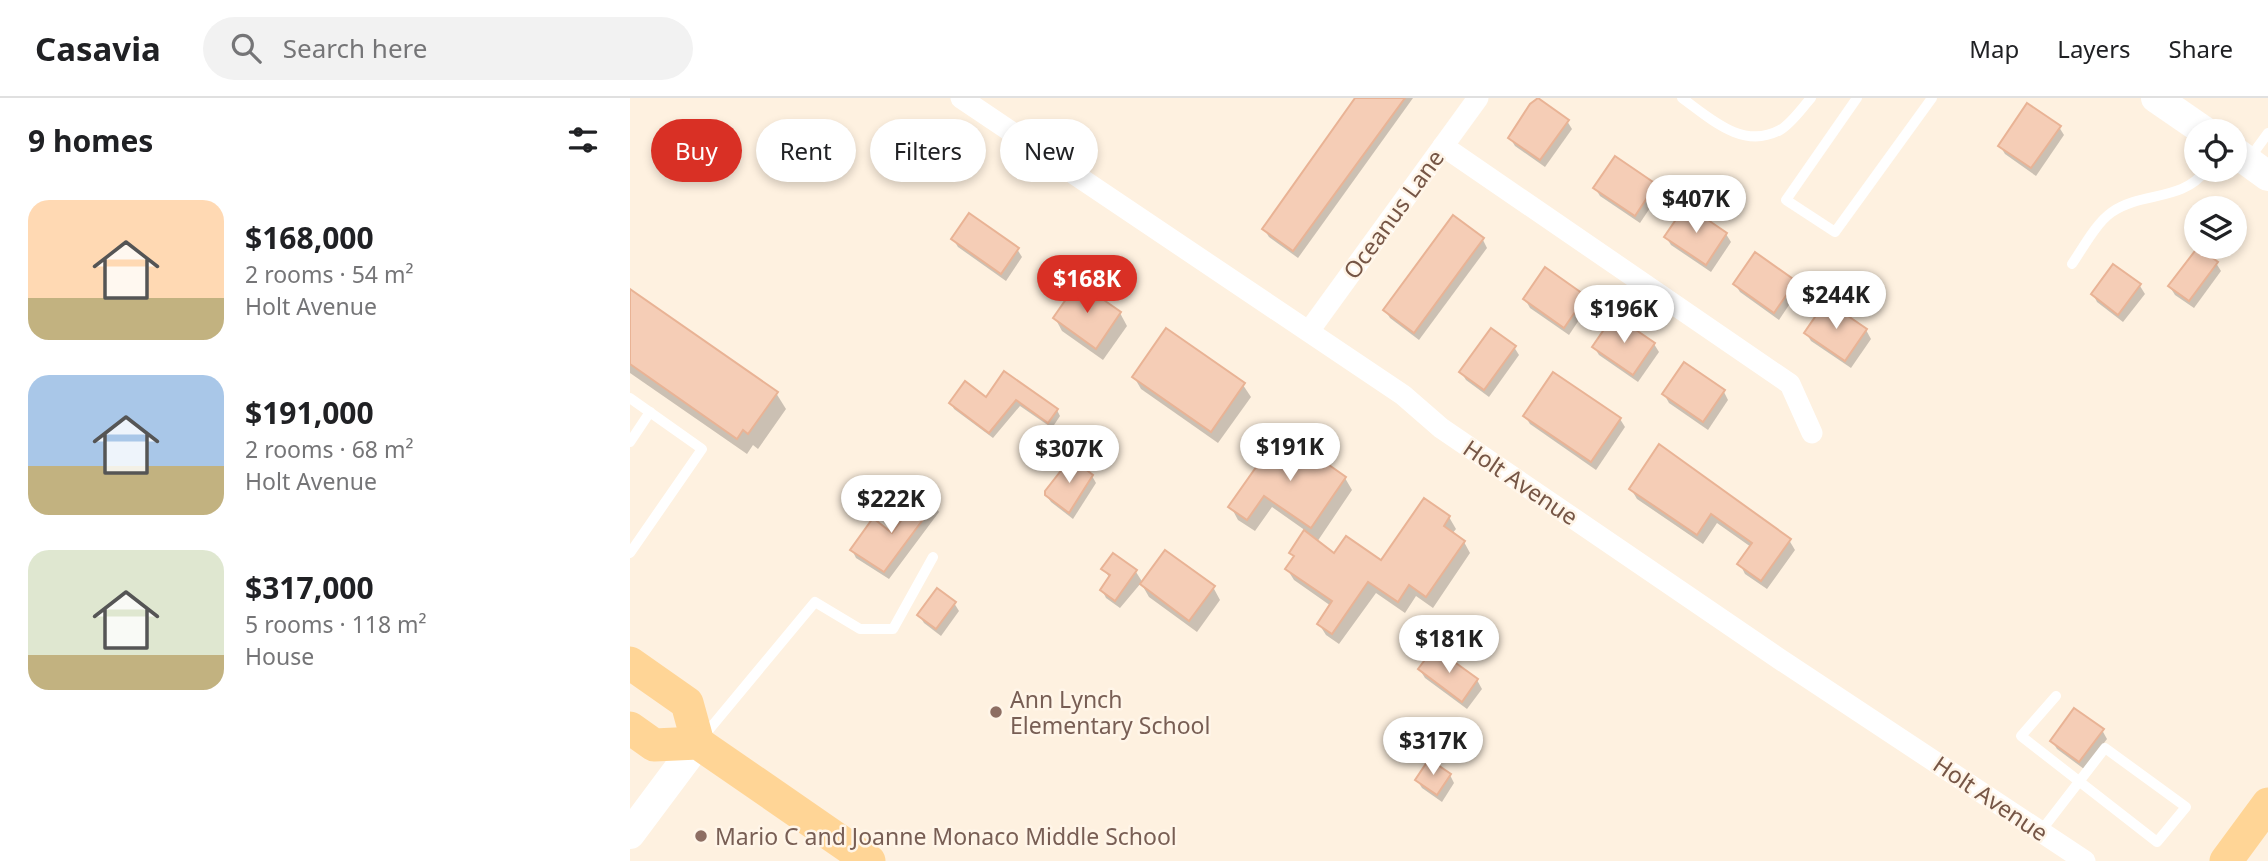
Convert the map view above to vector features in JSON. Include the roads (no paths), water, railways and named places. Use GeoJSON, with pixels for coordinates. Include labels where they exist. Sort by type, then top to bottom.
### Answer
{"type":"FeatureCollection","features":[{"type":"Feature","properties":{"kind":"main road"},"geometry":{"type":"LineString","coordinates":[[630,663],[687,703],[698,743]]}},
{"type":"Feature","properties":{"kind":"main road"},"geometry":{"type":"LineString","coordinates":[[630,728],[654,745],[698,743],[869,861]]}},
{"type":"Feature","properties":{"kind":"main road"},"geometry":{"type":"LineString","coordinates":[[2226,861],[2268,804]]}},
{"type":"Feature","properties":{"kind":"street","name":"Holt Avenue"},"geometry":{"type":"LineString","coordinates":[[961,98],[1309,331],[1403,396],[1474,451],[1770,653],[2085,861]]}},
{"type":"Feature","properties":{"kind":"street","name":"Oceanus Lane"},"geometry":{"type":"LineString","coordinates":[[1309,331],[1478,98]]}},
{"type":"Feature","properties":{"kind":"street"},"geometry":{"type":"LineString","coordinates":[[2156,98],[2187,119]]}},
{"type":"Feature","properties":{"kind":"street"},"geometry":{"type":"LineString","coordinates":[[1443,146],[1790,384],[1812,433]]}},
{"type":"Feature","properties":{"kind":"street"},"geometry":{"type":"LineString","coordinates":[[630,834],[698,743]]}},
{"type":"Feature","properties":{"kind":"lane"},"geometry":{"type":"LineString","coordinates":[[1682,98],[1724,128],[1751,139],[1781,130],[1808,99]]}},
{"type":"Feature","properties":{"kind":"lane"},"geometry":{"type":"LineString","coordinates":[[1857,98],[1786,200],[1835,232],[1932,98]]}},
{"type":"Feature","properties":{"kind":"lane"},"geometry":{"type":"LineString","coordinates":[[2250,163],[2268,133]]}},
{"type":"Feature","properties":{"kind":"lane"},"geometry":{"type":"LineString","coordinates":[[2072,264],[2110,213],[2141,200],[2187,188],[2193,182]]}},
{"type":"Feature","properties":{"kind":"lane"},"geometry":{"type":"LineString","coordinates":[[630,398],[702,450],[630,553]]}},
{"type":"Feature","properties":{"kind":"lane"},"geometry":{"type":"LineString","coordinates":[[630,442],[650,412]]}},
{"type":"Feature","properties":{"kind":"lane"},"geometry":{"type":"LineString","coordinates":[[698,743],[816,602],[860,629],[893,629],[933,557]]}},
{"type":"Feature","properties":{"kind":"lane"},"geometry":{"type":"LineString","coordinates":[[2041,831],[2078,782],[2105,748],[2186,807],[2157,842],[2078,782],[2021,736],[2056,696]]}},
{"type":"Feature","properties":{"kind":"place","name":"Ann Lynch Elementary School"},"geometry":{"type":"Point","coordinates":[996,712]}},
{"type":"Feature","properties":{"kind":"place","name":"Mario C and Joanne Monaco Middle School"},"geometry":{"type":"Point","coordinates":[701,836]}}]}
